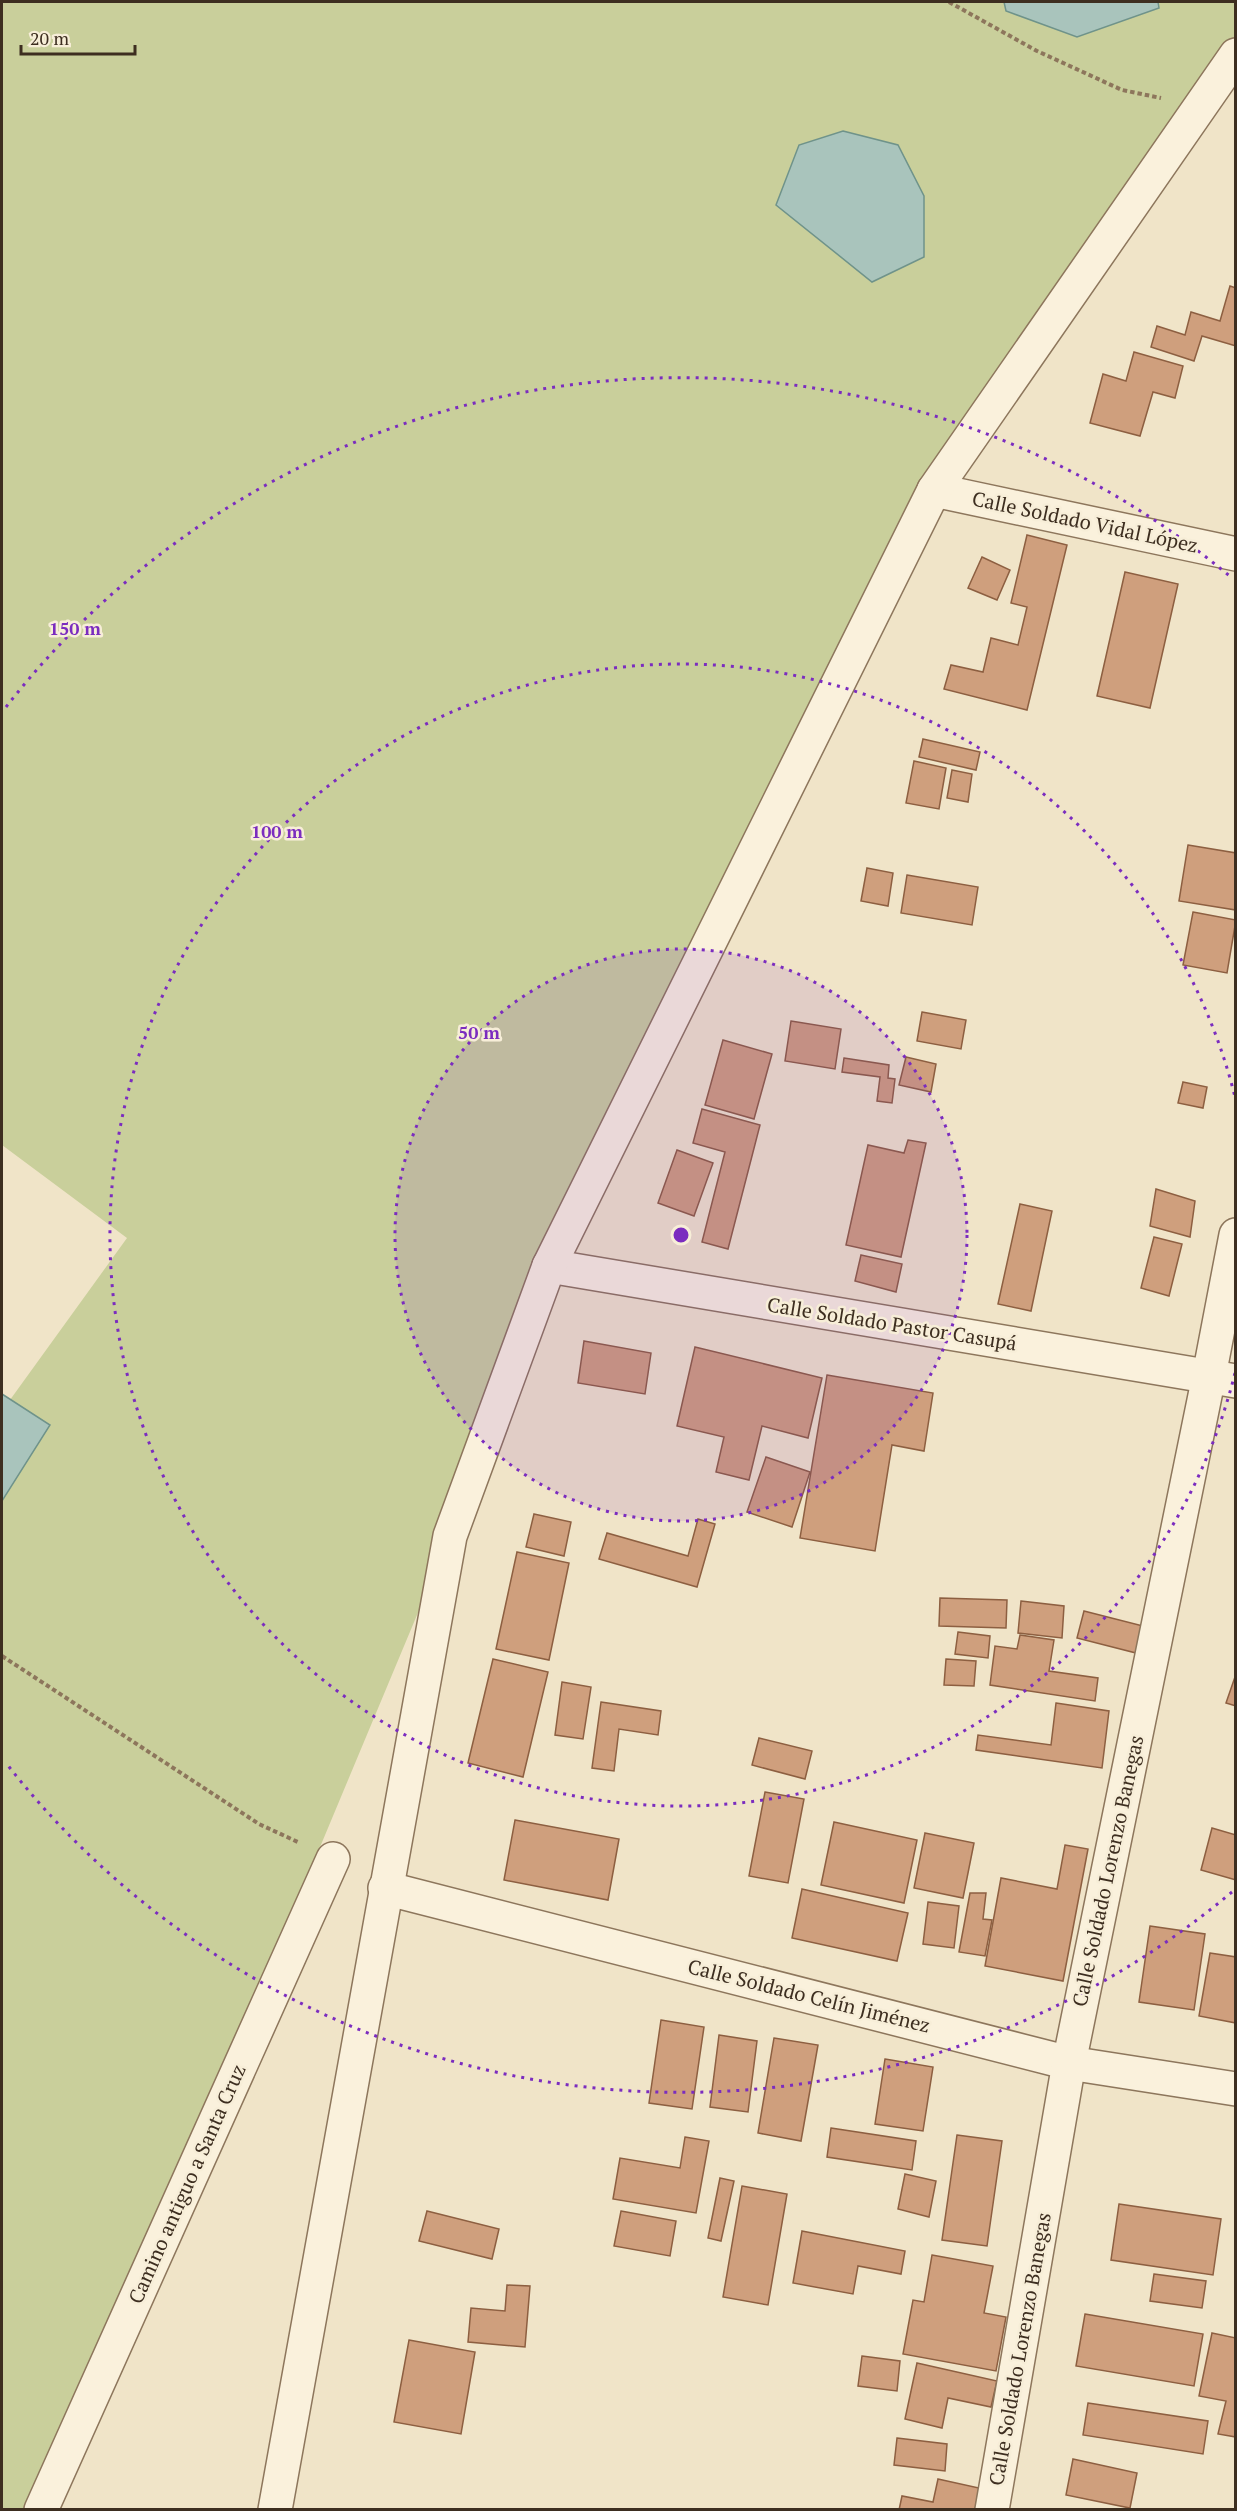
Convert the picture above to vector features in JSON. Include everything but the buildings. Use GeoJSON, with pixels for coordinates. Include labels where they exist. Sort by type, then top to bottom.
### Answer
{"type":"FeatureCollection","features":[{"type":"Feature","properties":{"kind":"street"},"geometry":{"type":"LineString","coordinates":[[275,2510],[450,1536],[549,1266],[934,490],[1236,55]]}},
{"type":"Feature","properties":{"kind":"street","name":"Calle Soldado Vidal López"},"geometry":{"type":"LineString","coordinates":[[934,490],[1236,554]]}},
{"type":"Feature","properties":{"kind":"street","name":"Calle Soldado Lorenzo Banegas"},"geometry":{"type":"LineString","coordinates":[[992,2510],[1069,2063],[1222,1379],[1236,1235]]}},
{"type":"Feature","properties":{"kind":"street","name":"Calle Soldado Pastor Casupá"},"geometry":{"type":"LineString","coordinates":[[549,1266],[1222,1379]]}},
{"type":"Feature","properties":{"kind":"street","name":"Camino antiguo a Santa Cruz"},"geometry":{"type":"LineString","coordinates":[[45,2509],[333,1859]]}},
{"type":"Feature","properties":{"kind":"street","name":"Calle Soldado Celín Jiménez"},"geometry":{"type":"LineString","coordinates":[[385,1888],[1069,2063],[1236,2089]]}},
{"type":"Feature","properties":{"kind":"path"},"geometry":{"type":"LineString","coordinates":[[949,2],[1037,51],[1122,90],[1200,106]]}},
{"type":"Feature","properties":{"kind":"path"},"geometry":{"type":"LineString","coordinates":[[2,1656],[260,1824],[333,1859]]}},
{"type":"Feature","properties":{"kind":"green space"},"geometry":{"type":"Polygon","coordinates":[[[2,2],[1004,2],[1007,11],[1159,8],[1158,2],[1235,2],[1235,55],[934,490],[549,1266],[450,1536],[43,2510],[2,2509],[2,1411],[127,1238],[2,1145],[2,2]],[[799,145],[776,205],[872,282],[799,145]]]}},
{"type":"Feature","properties":{"kind":"water"},"geometry":{"type":"Polygon","coordinates":[[[1004,2],[1158,2],[1159,8],[1077,37],[1006,11],[1004,2]]]}},
{"type":"Feature","properties":{"kind":"water"},"geometry":{"type":"Polygon","coordinates":[[[843,131],[898,145],[924,196],[924,257],[872,282],[776,205],[799,145],[843,131]]]}},
{"type":"Feature","properties":{"kind":"water"},"geometry":{"type":"Polygon","coordinates":[[[2,1394],[50,1425],[2,1501],[2,1394]]]}}]}
